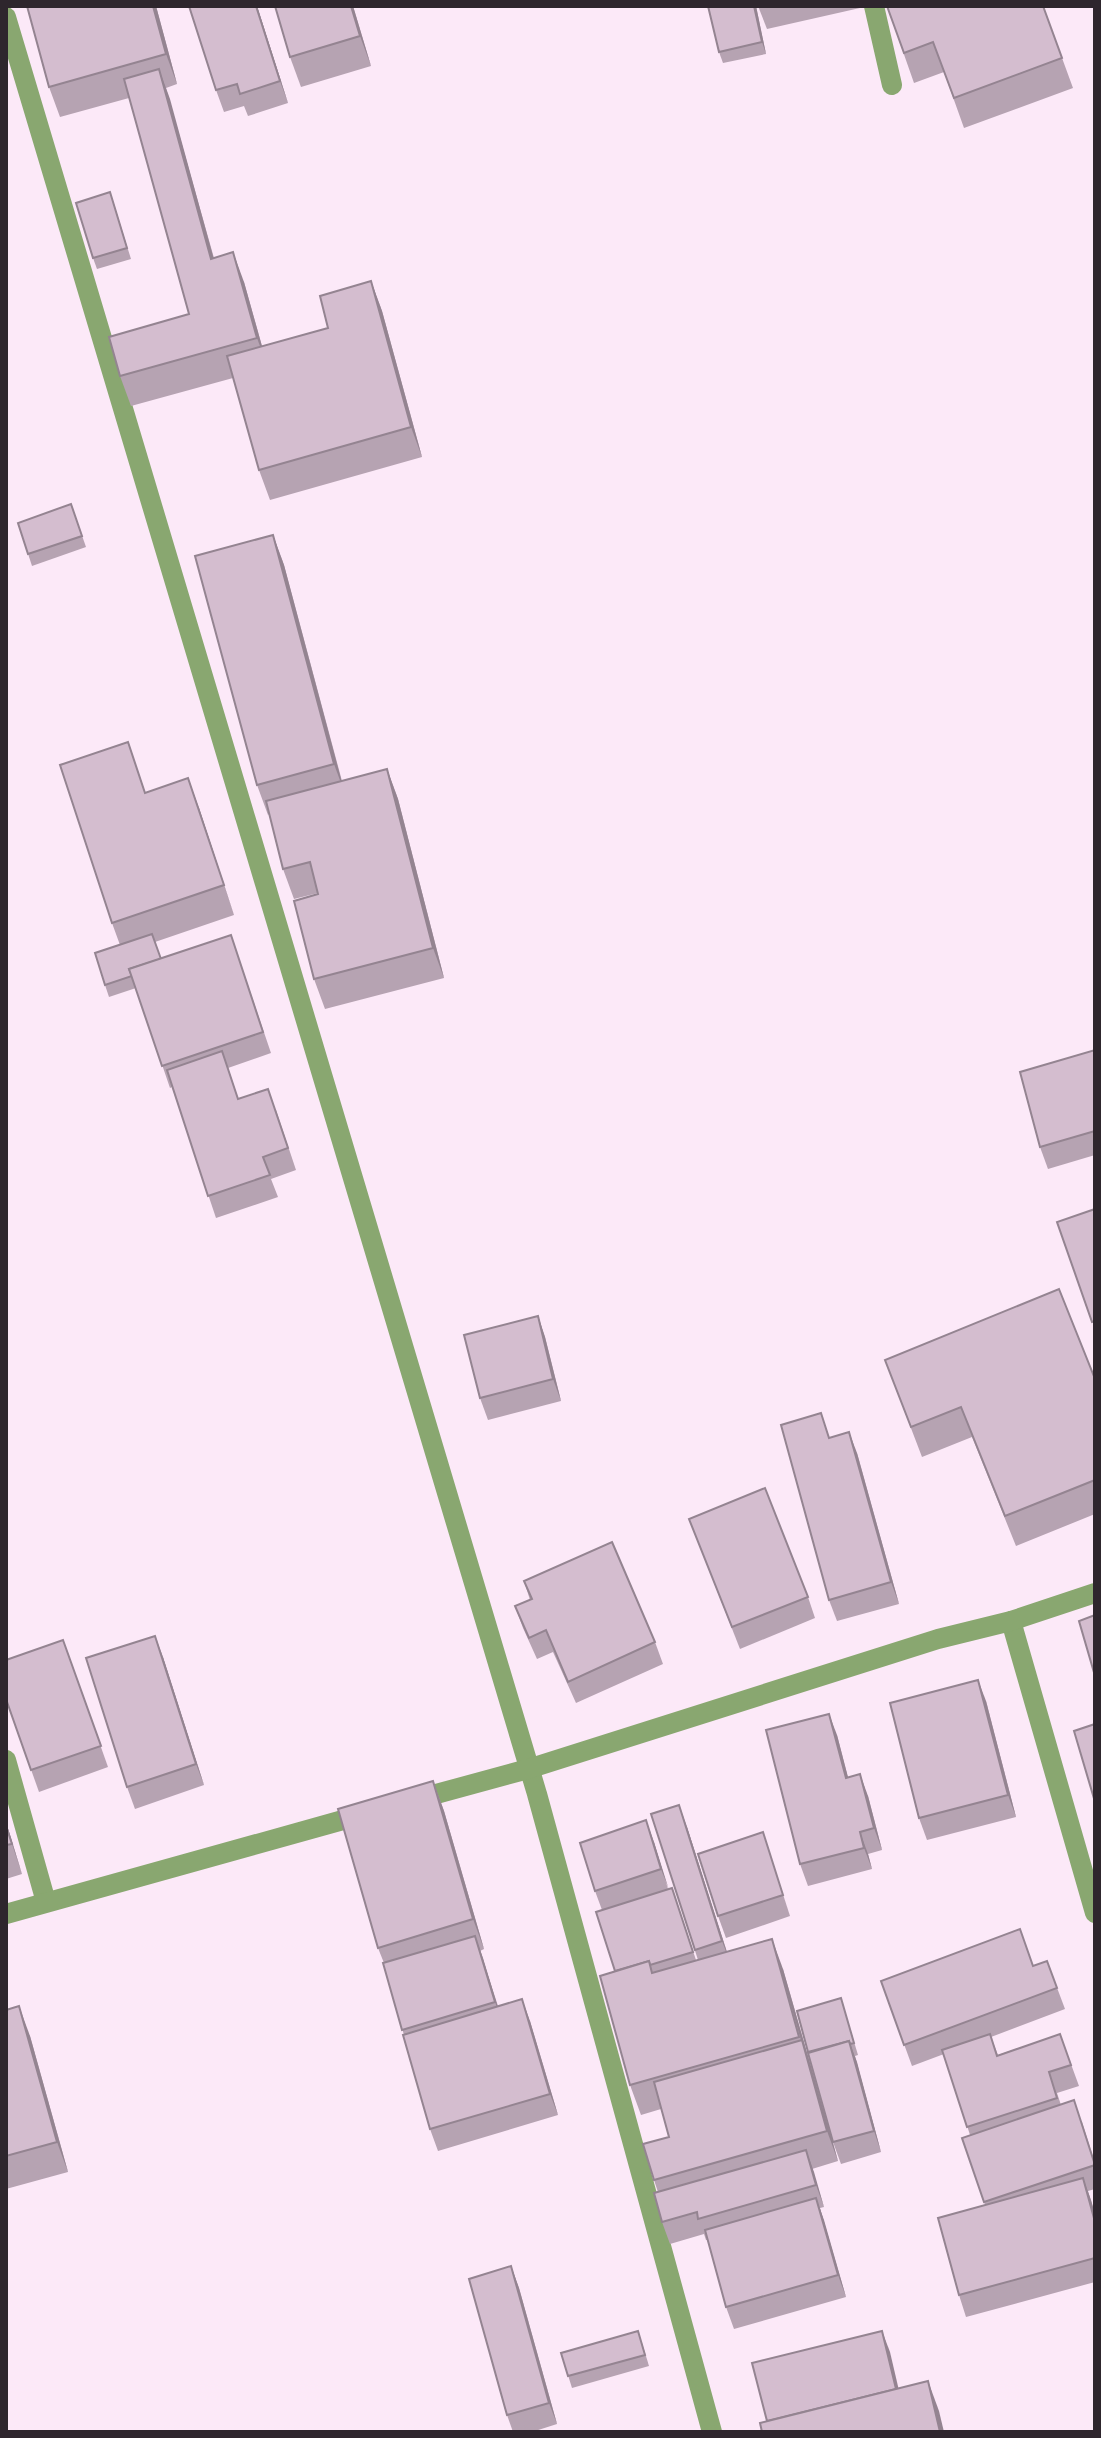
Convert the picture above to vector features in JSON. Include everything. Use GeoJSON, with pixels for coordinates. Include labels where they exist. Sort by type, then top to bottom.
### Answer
{"type":"FeatureCollection","features":[{"type":"Feature","properties":{"kind":"street"},"geometry":{"type":"LineString","coordinates":[[874,6],[892,85]]}},
{"type":"Feature","properties":{"kind":"street"},"geometry":{"type":"LineString","coordinates":[[6,17],[528,1769],[712,2432]]}},
{"type":"Feature","properties":{"kind":"street"},"geometry":{"type":"LineString","coordinates":[[6,1914],[528,1769],[768,1696],[938,1639],[1011,1621],[1095,1593]]}},
{"type":"Feature","properties":{"kind":"street"},"geometry":{"type":"LineString","coordinates":[[1011,1621],[1095,1913]]}},
{"type":"Feature","properties":{"kind":"street"},"geometry":{"type":"LineString","coordinates":[[6,1760],[46,1902]]}},
{"type":"Feature","properties":{"kind":"building"},"geometry":{"type":"Polygon","coordinates":[[[27,6],[153,6],[166,54],[49,87],[27,6]]]}},
{"type":"Feature","properties":{"kind":"building"},"geometry":{"type":"Polygon","coordinates":[[[189,6],[256,6],[280,81],[240,94],[237,84],[216,90],[189,6]]]}},
{"type":"Feature","properties":{"kind":"building"},"geometry":{"type":"Polygon","coordinates":[[[275,6],[351,6],[360,36],[290,57],[275,6]]]}},
{"type":"Feature","properties":{"kind":"building"},"geometry":{"type":"Polygon","coordinates":[[[708,6],[754,6],[762,42],[719,52],[708,6]]]}},
{"type":"Feature","properties":{"kind":"building"},"geometry":{"type":"Polygon","coordinates":[[[887,6],[1043,6],[1062,58],[954,98],[933,42],[904,53],[887,6]]]}},
{"type":"Feature","properties":{"kind":"building"},"geometry":{"type":"Polygon","coordinates":[[[159,69],[211,259],[233,252],[257,338],[120,376],[109,337],[189,314],[124,79],[159,69]]]}},
{"type":"Feature","properties":{"kind":"building"},"geometry":{"type":"Polygon","coordinates":[[[110,192],[127,248],[93,258],[76,203],[110,192]]]}},
{"type":"Feature","properties":{"kind":"building"},"geometry":{"type":"Polygon","coordinates":[[[371,281],[411,427],[259,470],[227,356],[328,328],[320,296],[371,281]]]}},
{"type":"Feature","properties":{"kind":"building"},"geometry":{"type":"Polygon","coordinates":[[[71,504],[82,536],[28,554],[18,523],[71,504]]]}},
{"type":"Feature","properties":{"kind":"building"},"geometry":{"type":"Polygon","coordinates":[[[273,535],[334,764],[257,785],[195,556],[273,535]]]}},
{"type":"Feature","properties":{"kind":"building"},"geometry":{"type":"Polygon","coordinates":[[[128,742],[145,793],[188,778],[224,885],[112,923],[60,765],[128,742]]]}},
{"type":"Feature","properties":{"kind":"building"},"geometry":{"type":"Polygon","coordinates":[[[387,769],[433,948],[314,979],[294,901],[318,894],[310,862],[283,869],[266,801],[387,769]]]}},
{"type":"Feature","properties":{"kind":"building"},"geometry":{"type":"Polygon","coordinates":[[[152,934],[161,959],[129,969],[132,976],[105,985],[95,953],[152,934]]]}},
{"type":"Feature","properties":{"kind":"building"},"geometry":{"type":"Polygon","coordinates":[[[231,935],[263,1032],[162,1066],[129,969],[231,935]]]}},
{"type":"Feature","properties":{"kind":"building"},"geometry":{"type":"Polygon","coordinates":[[[1095,1050],[1095,1131],[1040,1147],[1020,1072],[1095,1050]]]}},
{"type":"Feature","properties":{"kind":"building"},"geometry":{"type":"Polygon","coordinates":[[[222,1051],[238,1099],[268,1089],[288,1148],[263,1157],[270,1175],[208,1196],[167,1070],[222,1051]]]}},
{"type":"Feature","properties":{"kind":"building"},"geometry":{"type":"Polygon","coordinates":[[[1095,1209],[1095,1321],[1092,1322],[1057,1222],[1095,1209]]]}},
{"type":"Feature","properties":{"kind":"building"},"geometry":{"type":"Polygon","coordinates":[[[1059,1289],[1095,1379],[1095,1480],[1005,1516],[961,1407],[911,1427],[885,1360],[1059,1289]]]}},
{"type":"Feature","properties":{"kind":"building"},"geometry":{"type":"Polygon","coordinates":[[[538,1316],[553,1379],[480,1398],[464,1335],[538,1316]]]}},
{"type":"Feature","properties":{"kind":"building"},"geometry":{"type":"Polygon","coordinates":[[[821,1413],[829,1438],[849,1432],[891,1582],[829,1600],[781,1425],[821,1413]]]}},
{"type":"Feature","properties":{"kind":"building"},"geometry":{"type":"Polygon","coordinates":[[[765,1488],[808,1597],[732,1627],[689,1519],[765,1488]]]}},
{"type":"Feature","properties":{"kind":"building"},"geometry":{"type":"Polygon","coordinates":[[[612,1542],[655,1642],[568,1682],[546,1630],[529,1638],[515,1606],[532,1599],[524,1581],[612,1542]]]}},
{"type":"Feature","properties":{"kind":"building"},"geometry":{"type":"Polygon","coordinates":[[[1095,1615],[1095,1676],[1079,1621],[1095,1615]]]}},
{"type":"Feature","properties":{"kind":"building"},"geometry":{"type":"Polygon","coordinates":[[[155,1636],[196,1764],[127,1787],[86,1658],[155,1636]]]}},
{"type":"Feature","properties":{"kind":"building"},"geometry":{"type":"Polygon","coordinates":[[[63,1640],[101,1746],[31,1770],[6,1699],[6,1660],[63,1640]]]}},
{"type":"Feature","properties":{"kind":"building"},"geometry":{"type":"Polygon","coordinates":[[[978,1680],[1008,1795],[919,1818],[890,1703],[978,1680]]]}},
{"type":"Feature","properties":{"kind":"building"},"geometry":{"type":"Polygon","coordinates":[[[829,1714],[846,1778],[860,1774],[874,1828],[860,1832],[864,1848],[800,1864],[766,1730],[829,1714]]]}},
{"type":"Feature","properties":{"kind":"building"},"geometry":{"type":"Polygon","coordinates":[[[1095,1724],[1095,1802],[1074,1731],[1095,1724]]]}},
{"type":"Feature","properties":{"kind":"building"},"geometry":{"type":"Polygon","coordinates":[[[433,1781],[473,1919],[378,1948],[338,1809],[433,1781]]]}},
{"type":"Feature","properties":{"kind":"building"},"geometry":{"type":"Polygon","coordinates":[[[679,1805],[722,1941],[695,1950],[651,1814],[679,1805]]]}},
{"type":"Feature","properties":{"kind":"building"},"geometry":{"type":"Polygon","coordinates":[[[646,1820],[661,1869],[595,1891],[580,1843],[646,1820]]]}},
{"type":"Feature","properties":{"kind":"building"},"geometry":{"type":"Polygon","coordinates":[[[6,1826],[12,1844],[6,1845],[6,1826]]]}},
{"type":"Feature","properties":{"kind":"building"},"geometry":{"type":"Polygon","coordinates":[[[763,1832],[783,1895],[718,1916],[698,1854],[763,1832]]]}},
{"type":"Feature","properties":{"kind":"building"},"geometry":{"type":"Polygon","coordinates":[[[672,1888],[693,1952],[650,1965],[649,1961],[615,1971],[596,1912],[672,1888]]]}},
{"type":"Feature","properties":{"kind":"building"},"geometry":{"type":"Polygon","coordinates":[[[1020,1929],[1033,1966],[1047,1961],[1057,1988],[904,2045],[881,1981],[1020,1929]]]}},
{"type":"Feature","properties":{"kind":"building"},"geometry":{"type":"Polygon","coordinates":[[[475,1936],[495,2002],[402,2030],[383,1963],[475,1936]]]}},
{"type":"Feature","properties":{"kind":"building"},"geometry":{"type":"Polygon","coordinates":[[[772,1939],[799,2037],[630,2085],[600,1976],[649,1961],[652,1973],[772,1939]]]}},
{"type":"Feature","properties":{"kind":"building"},"geometry":{"type":"Polygon","coordinates":[[[841,1998],[854,2043],[850,2044],[849,2041],[808,2052],[797,2011],[841,1998]]]}},
{"type":"Feature","properties":{"kind":"building"},"geometry":{"type":"Polygon","coordinates":[[[522,1999],[550,2094],[430,2129],[403,2035],[522,1999]]]}},
{"type":"Feature","properties":{"kind":"building"},"geometry":{"type":"Polygon","coordinates":[[[19,2006],[57,2142],[6,2156],[6,2010],[19,2006]]]}},
{"type":"Feature","properties":{"kind":"building"},"geometry":{"type":"Polygon","coordinates":[[[990,2034],[997,2056],[1060,2034],[1071,2065],[1049,2072],[1057,2098],[967,2127],[942,2050],[990,2034]]]}},
{"type":"Feature","properties":{"kind":"building"},"geometry":{"type":"Polygon","coordinates":[[[802,2040],[827,2131],[654,2180],[643,2144],[669,2137],[654,2082],[802,2040]]]}},
{"type":"Feature","properties":{"kind":"building"},"geometry":{"type":"Polygon","coordinates":[[[849,2041],[874,2131],[833,2142],[808,2053],[849,2041]]]}},
{"type":"Feature","properties":{"kind":"building"},"geometry":{"type":"Polygon","coordinates":[[[1074,2100],[1095,2165],[984,2202],[962,2138],[1074,2100]]]}},
{"type":"Feature","properties":{"kind":"building"},"geometry":{"type":"Polygon","coordinates":[[[806,2150],[816,2185],[698,2219],[697,2212],[662,2222],[654,2193],[806,2150]]]}},
{"type":"Feature","properties":{"kind":"building"},"geometry":{"type":"Polygon","coordinates":[[[1083,2178],[1095,2222],[1095,2258],[959,2295],[938,2218],[1083,2178]]]}},
{"type":"Feature","properties":{"kind":"building"},"geometry":{"type":"Polygon","coordinates":[[[816,2198],[838,2275],[726,2307],[705,2230],[816,2198]]]}},
{"type":"Feature","properties":{"kind":"building"},"geometry":{"type":"Polygon","coordinates":[[[511,2266],[549,2403],[507,2415],[469,2279],[511,2266]]]}},
{"type":"Feature","properties":{"kind":"building"},"geometry":{"type":"Polygon","coordinates":[[[638,2331],[645,2355],[568,2376],[561,2353],[638,2331]]]}},
{"type":"Feature","properties":{"kind":"building"},"geometry":{"type":"Polygon","coordinates":[[[882,2331],[896,2389],[767,2421],[752,2363],[882,2331]]]}},
{"type":"Feature","properties":{"kind":"building"},"geometry":{"type":"Polygon","coordinates":[[[928,2381],[940,2432],[762,2432],[760,2423],[928,2381]]]}}]}
